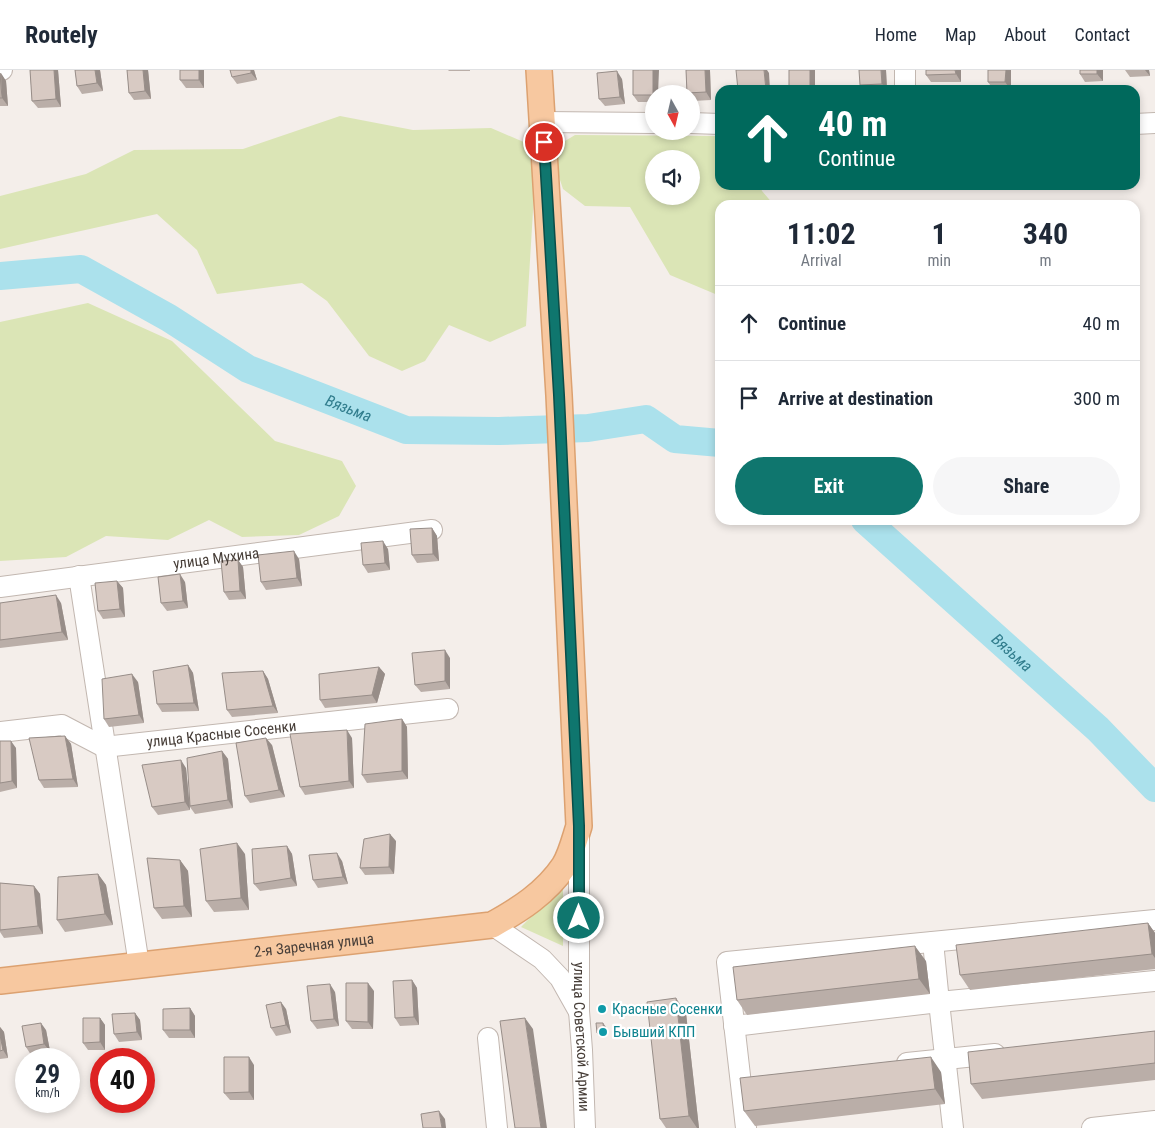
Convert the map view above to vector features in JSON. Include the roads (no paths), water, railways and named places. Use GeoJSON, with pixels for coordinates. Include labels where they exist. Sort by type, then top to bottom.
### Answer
{"type":"FeatureCollection","features":[{"type":"Feature","properties":{"kind":"main road"},"geometry":{"type":"LineString","coordinates":[[539,70],[559,395],[579,826]]}},
{"type":"Feature","properties":{"kind":"main road","name":"2-я Заречная улица"},"geometry":{"type":"LineString","coordinates":[[0,981],[492,925],[521,910],[544,889],[564,865],[579,826]]}},
{"type":"Feature","properties":{"kind":"street"},"geometry":{"type":"LineString","coordinates":[[904,70],[906,85]]}},
{"type":"Feature","properties":{"kind":"street"},"geometry":{"type":"LineString","coordinates":[[542,122],[645,123]]}},
{"type":"Feature","properties":{"kind":"street"},"geometry":{"type":"LineString","coordinates":[[700,123],[715,124]]}},
{"type":"Feature","properties":{"kind":"street"},"geometry":{"type":"LineString","coordinates":[[1140,124],[1155,123]]}},
{"type":"Feature","properties":{"kind":"street","name":"улица Мухина"},"geometry":{"type":"LineString","coordinates":[[0,587],[432,530]]}},
{"type":"Feature","properties":{"kind":"street"},"geometry":{"type":"LineString","coordinates":[[79,576],[139,965]]}},
{"type":"Feature","properties":{"kind":"street","name":"улица Красные Сосенки"},"geometry":{"type":"LineString","coordinates":[[104,747],[448,709]]}},
{"type":"Feature","properties":{"kind":"street"},"geometry":{"type":"LineString","coordinates":[[0,732],[62,725],[104,747]]}},
{"type":"Feature","properties":{"kind":"street","name":"улица Советской Армии"},"geometry":{"type":"LineString","coordinates":[[579,826],[579,1011],[585,1128]]}},
{"type":"Feature","properties":{"kind":"street"},"geometry":{"type":"LineString","coordinates":[[746,1128],[750,1079],[734,1026],[727,962],[1155,920]]}},
{"type":"Feature","properties":{"kind":"street"},"geometry":{"type":"LineString","coordinates":[[492,925],[542,959],[560,978],[579,1011]]}},
{"type":"Feature","properties":{"kind":"street"},"geometry":{"type":"LineString","coordinates":[[933,942],[953,1128]]}},
{"type":"Feature","properties":{"kind":"street"},"geometry":{"type":"LineString","coordinates":[[734,1026],[939,1002],[1155,981]]}},
{"type":"Feature","properties":{"kind":"street"},"geometry":{"type":"LineString","coordinates":[[488,1038],[497,1128]]}},
{"type":"Feature","properties":{"kind":"street"},"geometry":{"type":"LineString","coordinates":[[887,1065],[1012,1052]]}},
{"type":"Feature","properties":{"kind":"street"},"geometry":{"type":"LineString","coordinates":[[1092,1128],[1155,1122]]}},
{"type":"Feature","properties":{"kind":"waterway","name":"Вязьма"},"geometry":{"type":"LineString","coordinates":[[0,276],[81,269],[169,318],[248,369],[406,430],[499,431],[588,428],[646,419],[675,439],[715,443]]}},
{"type":"Feature","properties":{"kind":"waterway","name":"Вязьма"},"geometry":{"type":"LineString","coordinates":[[871,525],[1098,729],[1155,788]]}},
{"type":"Feature","properties":{"kind":"place","name":"Красные Сосенки"},"geometry":{"type":"Point","coordinates":[602,1009]}},
{"type":"Feature","properties":{"kind":"place","name":"Бывший КПП"},"geometry":{"type":"Point","coordinates":[603,1032]}}]}
